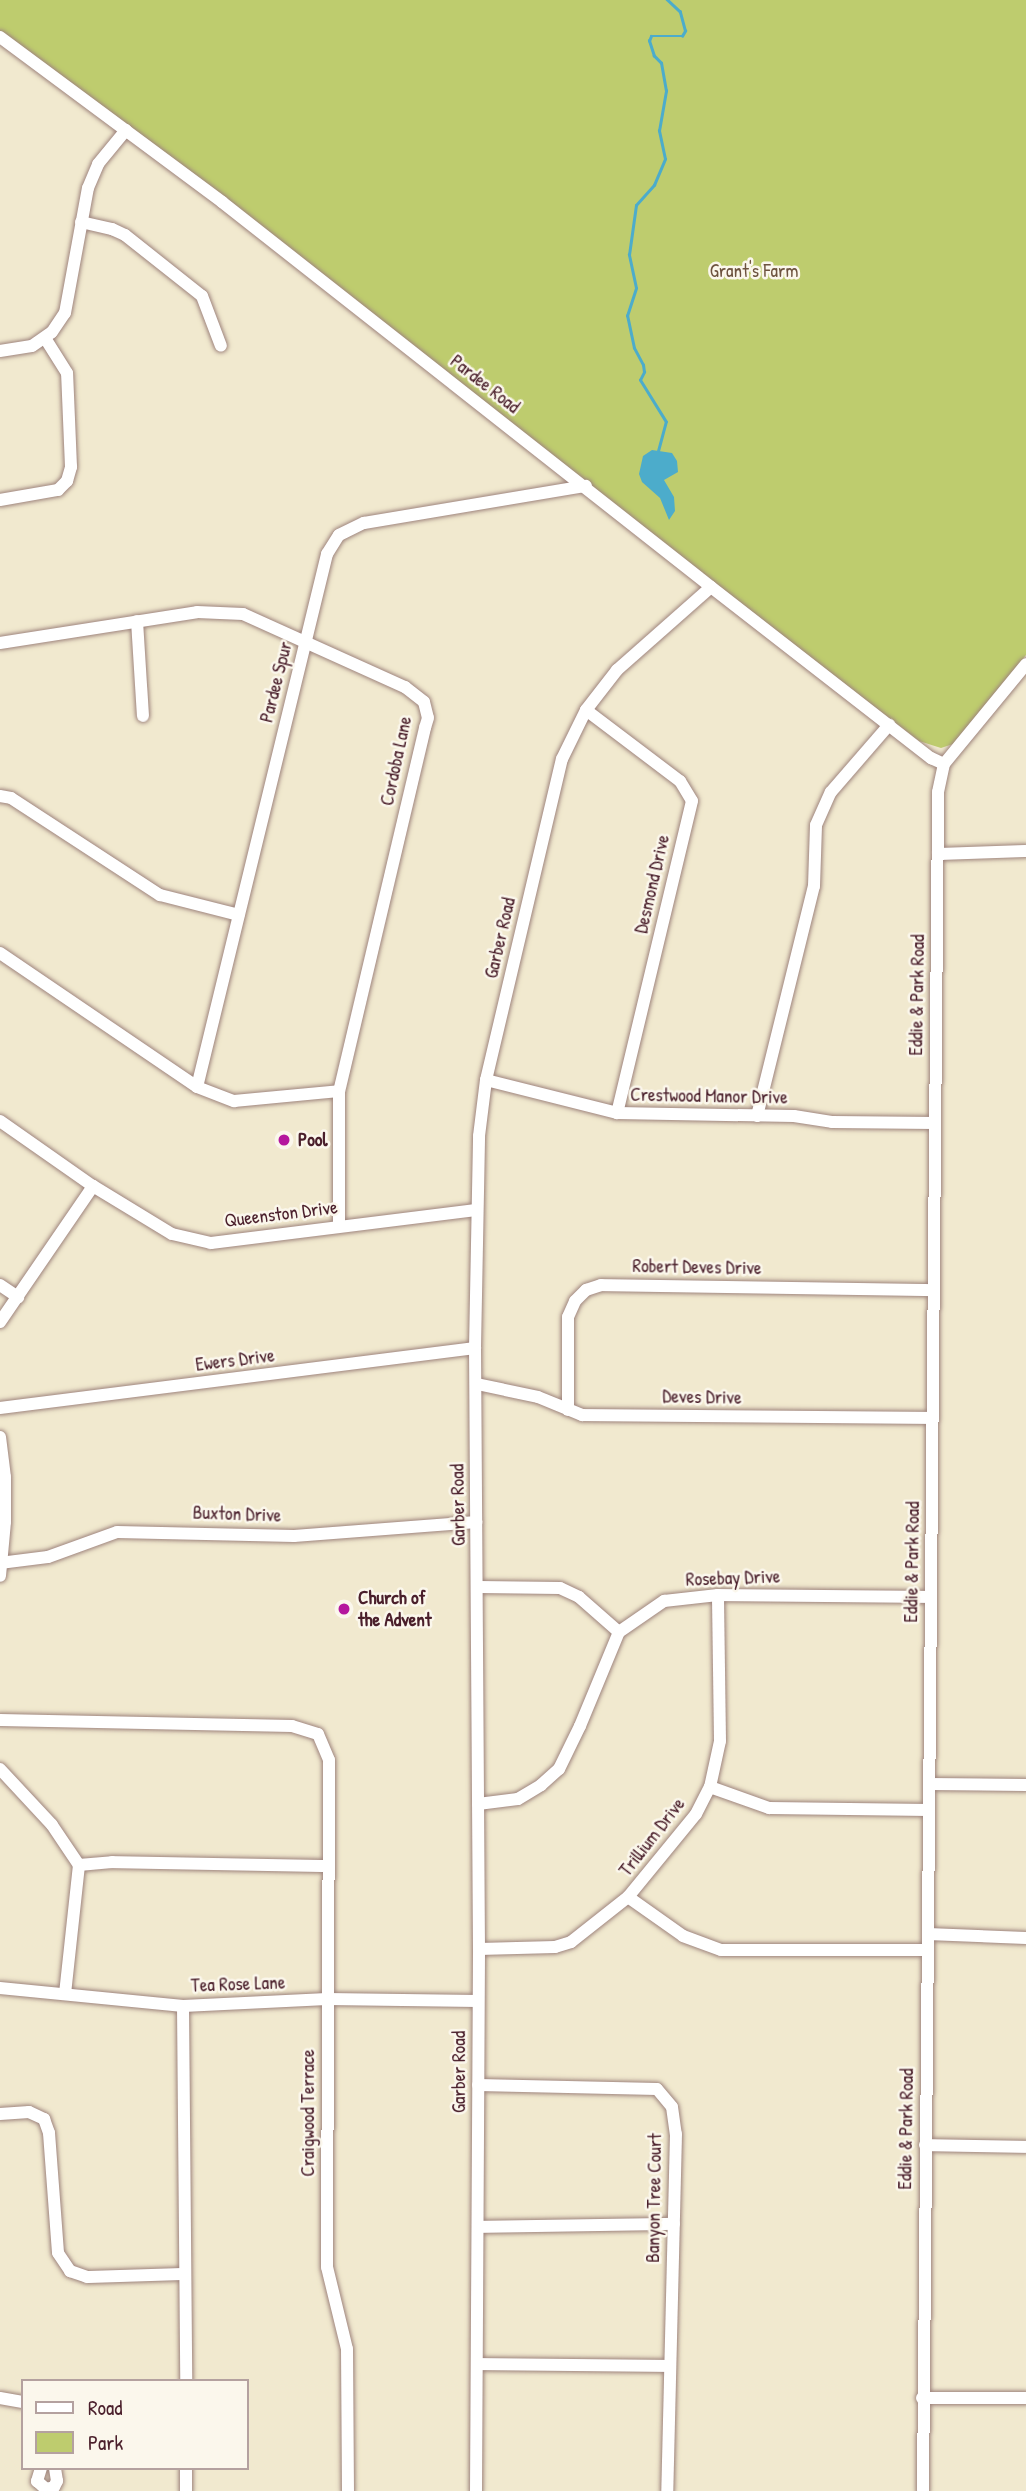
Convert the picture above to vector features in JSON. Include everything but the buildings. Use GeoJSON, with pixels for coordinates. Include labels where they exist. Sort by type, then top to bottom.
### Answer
{"type":"FeatureCollection","features":[{"type":"Feature","properties":{"kind":"street","name":"Pardee Road"},"geometry":{"type":"LineString","coordinates":[[0,37],[126,130],[586,486],[888,725],[944,764]]}},
{"type":"Feature","properties":{"kind":"street"},"geometry":{"type":"LineString","coordinates":[[0,351],[32,346],[46,338],[65,313],[88,188],[98,164],[126,130]]}},
{"type":"Feature","properties":{"kind":"street"},"geometry":{"type":"LineString","coordinates":[[81,222],[125,235],[202,296],[221,346]]}},
{"type":"Feature","properties":{"kind":"street"},"geometry":{"type":"LineString","coordinates":[[0,500],[58,490],[67,481],[71,467],[67,373],[46,338]]}},
{"type":"Feature","properties":{"kind":"street","name":"Pardee Spur"},"geometry":{"type":"LineString","coordinates":[[197,1087],[327,554],[339,535],[364,523],[586,486]]}},
{"type":"Feature","properties":{"kind":"street","name":"Garber Road"},"geometry":{"type":"LineString","coordinates":[[476,2491],[479,1587],[475,1348],[479,1136],[486,1080],[562,759],[586,710],[617,670],[711,587]]}},
{"type":"Feature","properties":{"kind":"street","name":"Cordoba Lane"},"geometry":{"type":"LineString","coordinates":[[0,643],[214,611],[243,614],[305,645],[405,687],[424,702],[428,718],[339,1091],[339,1226]]}},
{"type":"Feature","properties":{"kind":"street"},"geometry":{"type":"LineString","coordinates":[[137,621],[144,716]]}},
{"type":"Feature","properties":{"kind":"street"},"geometry":{"type":"LineString","coordinates":[[944,764],[1026,664]]}},
{"type":"Feature","properties":{"kind":"street","name":"Desmond Drive"},"geometry":{"type":"LineString","coordinates":[[586,710],[680,781],[692,801],[617,1113]]}},
{"type":"Feature","properties":{"kind":"street"},"geometry":{"type":"LineString","coordinates":[[757,1116],[814,886],[816,825],[831,792],[888,725]]}},
{"type":"Feature","properties":{"kind":"street","name":"Eddie & Park Road"},"geometry":{"type":"LineString","coordinates":[[923,2491],[938,854],[939,778],[944,764]]}},
{"type":"Feature","properties":{"kind":"street"},"geometry":{"type":"LineString","coordinates":[[0,796],[10,798],[160,895],[239,915]]}},
{"type":"Feature","properties":{"kind":"street"},"geometry":{"type":"LineString","coordinates":[[938,854],[1026,851]]}},
{"type":"Feature","properties":{"kind":"street"},"geometry":{"type":"LineString","coordinates":[[0,953],[197,1087],[234,1101],[339,1091]]}},
{"type":"Feature","properties":{"kind":"street","name":"Crestwood Manor Drive"},"geometry":{"type":"LineString","coordinates":[[486,1080],[617,1113],[794,1116],[832,1122],[935,1123]]}},
{"type":"Feature","properties":{"kind":"street","name":"Queenston Drive"},"geometry":{"type":"LineString","coordinates":[[0,1121],[93,1185],[172,1234],[211,1243],[476,1210]]}},
{"type":"Feature","properties":{"kind":"street"},"geometry":{"type":"LineString","coordinates":[[0,1322],[93,1185]]}},
{"type":"Feature","properties":{"kind":"street"},"geometry":{"type":"LineString","coordinates":[[0,1285],[18,1297]]}},
{"type":"Feature","properties":{"kind":"street","name":"Robert Deves Drive"},"geometry":{"type":"LineString","coordinates":[[568,1410],[568,1317],[575,1301],[586,1290],[601,1285],[934,1290]]}},
{"type":"Feature","properties":{"kind":"street","name":"Ewers Drive"},"geometry":{"type":"LineString","coordinates":[[0,1408],[475,1348]]}},
{"type":"Feature","properties":{"kind":"street","name":"Deves Drive"},"geometry":{"type":"LineString","coordinates":[[477,1384],[537,1396],[582,1415],[933,1418]]}},
{"type":"Feature","properties":{"kind":"street"},"geometry":{"type":"LineString","coordinates":[[0,1437],[5,1478],[0,1576]]}},
{"type":"Feature","properties":{"kind":"street","name":"Buxton Drive"},"geometry":{"type":"LineString","coordinates":[[0,1563],[48,1557],[117,1532],[294,1535],[476,1522]]}},
{"type":"Feature","properties":{"kind":"street"},"geometry":{"type":"LineString","coordinates":[[478,1804],[518,1799],[541,1785],[559,1769],[619,1632],[579,1597],[560,1588],[479,1587]]}},
{"type":"Feature","properties":{"kind":"street","name":"Rosebay Drive"},"geometry":{"type":"LineString","coordinates":[[619,1632],[664,1601],[718,1595],[931,1597]]}},
{"type":"Feature","properties":{"kind":"street","name":"Trillium Drive"},"geometry":{"type":"LineString","coordinates":[[479,1950],[555,1947],[571,1942],[628,1897],[696,1814],[710,1787],[720,1741],[718,1595]]}},
{"type":"Feature","properties":{"kind":"street","name":"Craigwood Terrace"},"geometry":{"type":"LineString","coordinates":[[0,1720],[292,1726],[318,1734],[329,1760],[327,2267],[347,2349],[348,2491]]}},
{"type":"Feature","properties":{"kind":"street"},"geometry":{"type":"LineString","coordinates":[[0,1769],[52,1825],[79,1865],[65,1993]]}},
{"type":"Feature","properties":{"kind":"street"},"geometry":{"type":"LineString","coordinates":[[929,1784],[1026,1785]]}},
{"type":"Feature","properties":{"kind":"street"},"geometry":{"type":"LineString","coordinates":[[710,1787],[768,1808],[929,1810]]}},
{"type":"Feature","properties":{"kind":"street"},"geometry":{"type":"LineString","coordinates":[[79,1865],[112,1862],[329,1866]]}},
{"type":"Feature","properties":{"kind":"street"},"geometry":{"type":"LineString","coordinates":[[628,1897],[682,1936],[722,1950],[928,1950]]}},
{"type":"Feature","properties":{"kind":"street"},"geometry":{"type":"LineString","coordinates":[[928,1934],[1026,1938]]}},
{"type":"Feature","properties":{"kind":"street","name":"Tea Rose Lane"},"geometry":{"type":"LineString","coordinates":[[0,1988],[183,2006],[327,1999],[478,2001]]}},
{"type":"Feature","properties":{"kind":"street"},"geometry":{"type":"LineString","coordinates":[[183,2006],[186,2379]]}},
{"type":"Feature","properties":{"kind":"street","name":"Banyon Tree Court"},"geometry":{"type":"LineString","coordinates":[[478,2085],[657,2090],[672,2107],[676,2134],[667,2491]]}},
{"type":"Feature","properties":{"kind":"street"},"geometry":{"type":"LineString","coordinates":[[0,2114],[29,2112],[44,2119],[49,2133],[58,2253],[70,2271],[87,2277],[184,2274]]}},
{"type":"Feature","properties":{"kind":"street"},"geometry":{"type":"LineString","coordinates":[[925,2145],[1026,2147]]}},
{"type":"Feature","properties":{"kind":"street"},"geometry":{"type":"LineString","coordinates":[[478,2227],[674,2224]]}},
{"type":"Feature","properties":{"kind":"street"},"geometry":{"type":"LineString","coordinates":[[478,2364],[669,2366]]}},
{"type":"Feature","properties":{"kind":"street"},"geometry":{"type":"LineString","coordinates":[[0,2398],[21,2402]]}},
{"type":"Feature","properties":{"kind":"street"},"geometry":{"type":"LineString","coordinates":[[922,2398],[1026,2398]]}},
{"type":"Feature","properties":{"kind":"street"},"geometry":{"type":"LineString","coordinates":[[40,2470],[37,2481],[46,2489],[54,2487],[57,2481],[55,2470]]}},
{"type":"Feature","properties":{"kind":"street"},"geometry":{"type":"LineString","coordinates":[[186,2470],[186,2491]]}},
{"type":"Feature","properties":{"kind":"green space","name":"Grant's Farm"},"geometry":{"type":"Polygon","coordinates":[[[0,0],[1026,0],[1026,655],[953,744],[941,748],[919,741],[0,32],[0,0]]]}},
{"type":"Feature","properties":{"kind":"water"},"geometry":{"type":"Polygon","coordinates":[[[652,450],[672,453],[677,461],[678,472],[664,480],[674,497],[675,511],[669,520],[660,498],[642,482],[639,474],[643,456],[652,450]]]}},
{"type":"Feature","properties":{"kind":"waterway"},"geometry":{"type":"LineString","coordinates":[[658,451],[666,422],[640,380],[644,372],[643,365],[634,348],[627,316],[636,288],[629,255],[636,205],[654,185],[665,159],[659,131],[666,91],[661,63],[654,56],[649,41],[651,36],[682,36],[685,31],[680,12],[667,0]]}},
{"type":"Feature","properties":{"kind":"place","name":"Pool"},"geometry":{"type":"Point","coordinates":[284,1140]}},
{"type":"Feature","properties":{"kind":"place","name":"Church of the Advent"},"geometry":{"type":"Point","coordinates":[344,1609]}}]}
